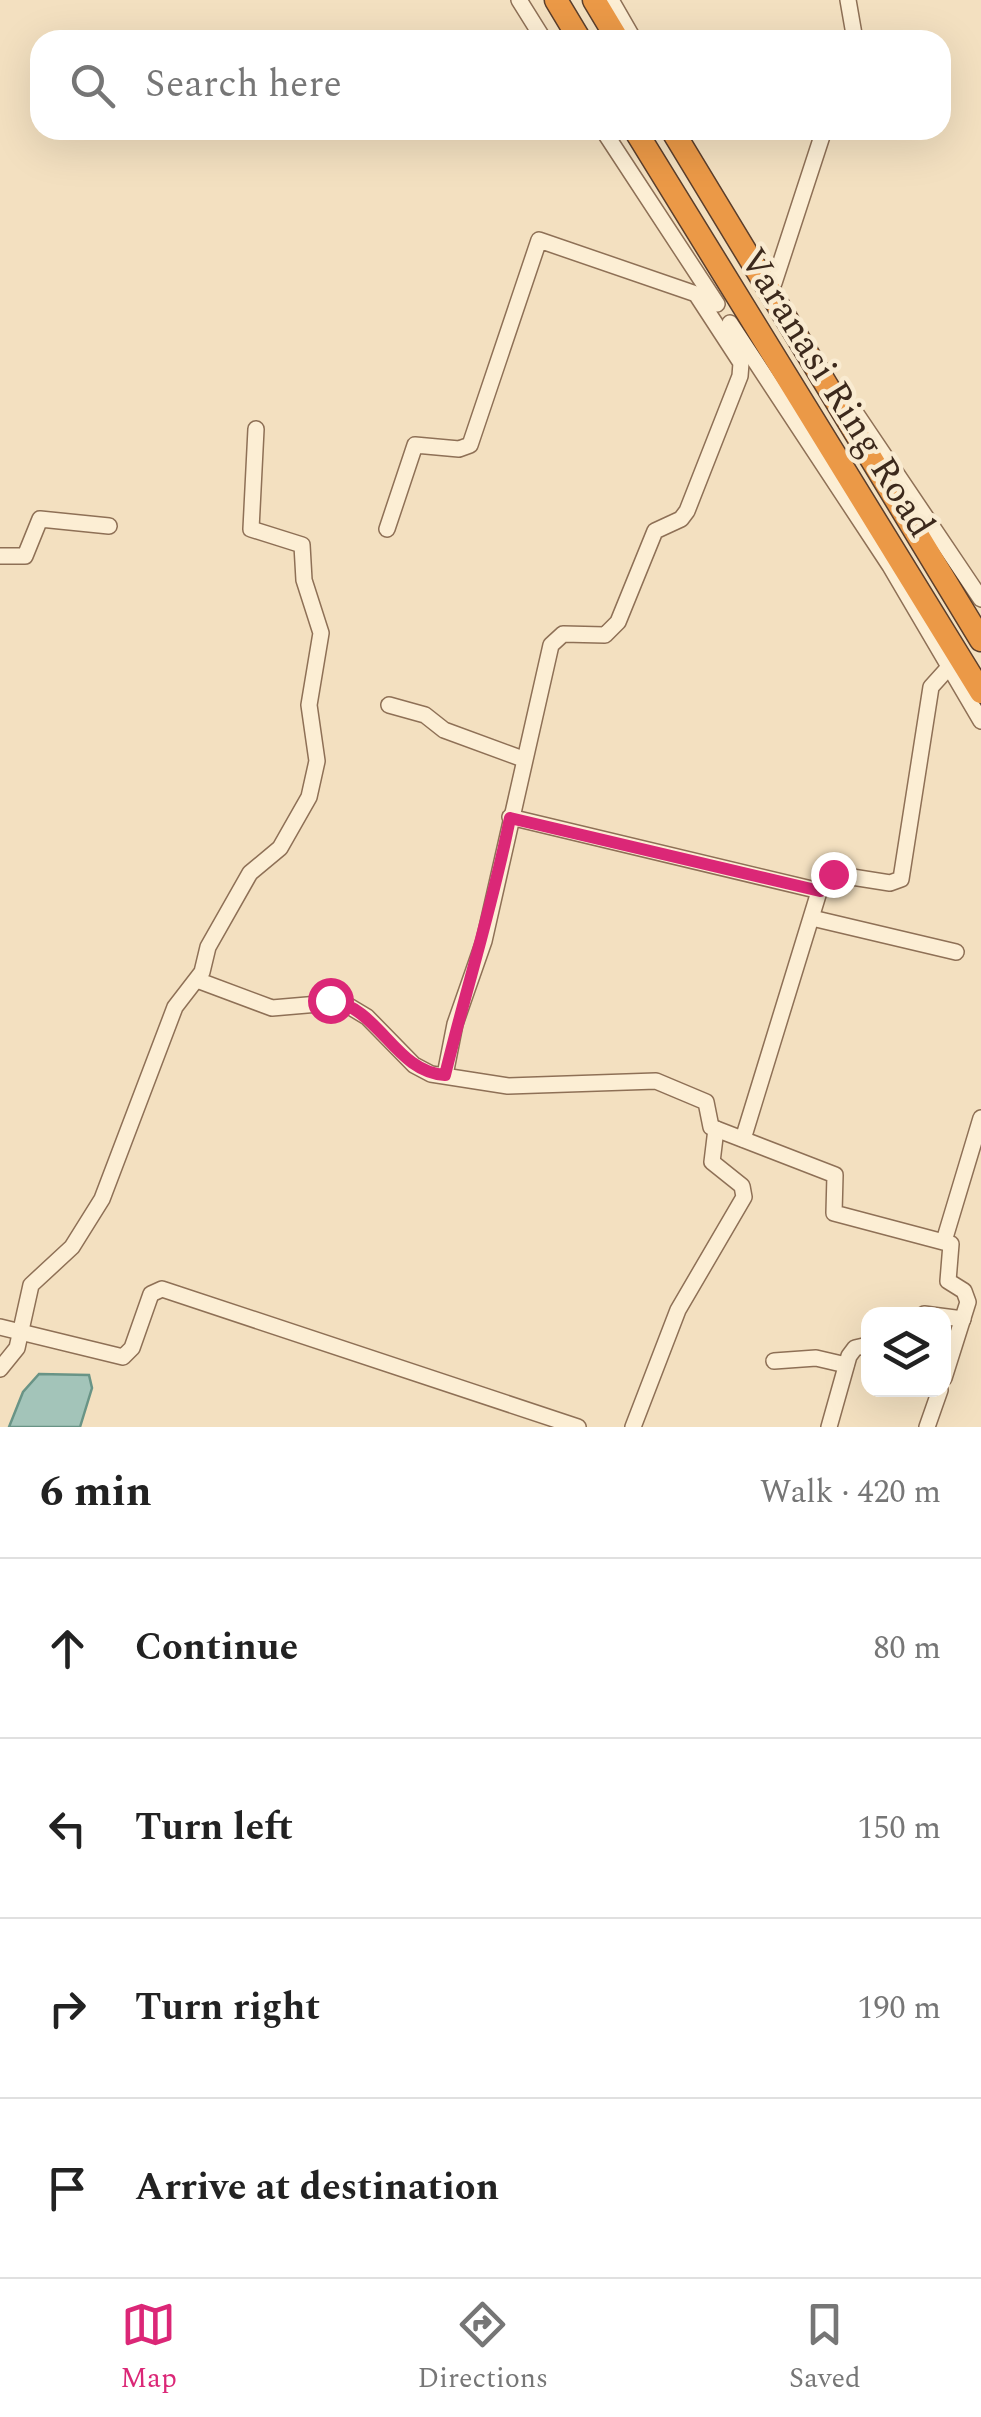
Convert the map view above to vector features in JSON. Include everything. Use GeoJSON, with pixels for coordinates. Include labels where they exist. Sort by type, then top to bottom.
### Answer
{"type":"FeatureCollection","features":[{"type":"Feature","properties":{"kind":"highway"},"geometry":{"type":"LineString","coordinates":[[556,0],[574,30]]}},
{"type":"Feature","properties":{"kind":"highway"},"geometry":{"type":"LineString","coordinates":[[594,0],[612,30]]}},
{"type":"Feature","properties":{"kind":"highway","name":"Varanasi Ring Road"},"geometry":{"type":"LineString","coordinates":[[641,140],[981,692]]}},
{"type":"Feature","properties":{"kind":"highway"},"geometry":{"type":"LineString","coordinates":[[678,140],[981,640]]}},
{"type":"Feature","properties":{"kind":"street"},"geometry":{"type":"LineString","coordinates":[[519,0],[538,30]]}},
{"type":"Feature","properties":{"kind":"street"},"geometry":{"type":"LineString","coordinates":[[612,0],[628,30]]}},
{"type":"Feature","properties":{"kind":"street"},"geometry":{"type":"LineString","coordinates":[[848,0],[853,30]]}},
{"type":"Feature","properties":{"kind":"street"},"geometry":{"type":"LineString","coordinates":[[610,140],[890,566],[981,721]]}},
{"type":"Feature","properties":{"kind":"street"},"geometry":{"type":"LineString","coordinates":[[692,140],[774,284],[981,600]]}},
{"type":"Feature","properties":{"kind":"street"},"geometry":{"type":"LineString","coordinates":[[774,284],[821,140]]}},
{"type":"Feature","properties":{"kind":"street"},"geometry":{"type":"LineString","coordinates":[[387,529],[414,444],[460,449],[470,445],[538,240],[704,299],[741,362],[740,376],[687,510],[681,519],[655,531],[618,622],[605,635],[563,634],[551,645],[484,941],[456,1024],[445,1075]]}},
{"type":"Feature","properties":{"kind":"street"},"geometry":{"type":"LineString","coordinates":[[0,1370],[18,1348],[31,1284],[72,1246],[102,1199],[176,1007],[198,980],[208,947],[250,873],[269,860],[296,825],[316,776],[310,705],[322,633],[308,595],[302,545],[251,529],[256,429]]}},
{"type":"Feature","properties":{"kind":"street"},"geometry":{"type":"LineString","coordinates":[[0,556],[24,556],[40,519],[108,526]]}},
{"type":"Feature","properties":{"kind":"street"},"geometry":{"type":"LineString","coordinates":[[743,1139],[826,876],[890,883],[901,879],[931,687],[949,667]]}},
{"type":"Feature","properties":{"kind":"street"},"geometry":{"type":"LineString","coordinates":[[389,705],[424,715],[444,730],[523,759]]}},
{"type":"Feature","properties":{"kind":"street"},"geometry":{"type":"LineString","coordinates":[[510,818],[820,891]]}},
{"type":"Feature","properties":{"kind":"street"},"geometry":{"type":"LineString","coordinates":[[812,918],[956,952]]}},
{"type":"Feature","properties":{"kind":"street"},"geometry":{"type":"LineString","coordinates":[[198,980],[272,1008],[342,1002],[367,1017],[422,1071],[508,1086],[664,1082],[706,1102],[710,1110],[708,1125],[835,1175],[834,1213],[944,1241],[954,1249],[948,1281],[968,1296],[951,1356]]}},
{"type":"Feature","properties":{"kind":"street"},"geometry":{"type":"LineString","coordinates":[[944,1241],[981,1118]]}},
{"type":"Feature","properties":{"kind":"street"},"geometry":{"type":"LineString","coordinates":[[632,1427],[678,1310],[744,1198],[742,1186],[712,1162],[716,1128]]}},
{"type":"Feature","properties":{"kind":"street"},"geometry":{"type":"LineString","coordinates":[[0,1327],[123,1357],[132,1348],[151,1294],[162,1289],[578,1427]]}},
{"type":"Feature","properties":{"kind":"street"},"geometry":{"type":"LineString","coordinates":[[951,1317],[963,1318]]}},
{"type":"Feature","properties":{"kind":"street"},"geometry":{"type":"LineString","coordinates":[[829,1427],[846,1364],[855,1348],[861,1347]]}},
{"type":"Feature","properties":{"kind":"street"},"geometry":{"type":"LineString","coordinates":[[774,1361],[816,1358],[846,1364]]}},
{"type":"Feature","properties":{"kind":"street"},"geometry":{"type":"LineString","coordinates":[[927,1427],[938,1397]]}},
{"type":"Feature","properties":{"kind":"water"},"geometry":{"type":"Polygon","coordinates":[[[39,1374],[89,1375],[92,1388],[80,1427],[9,1427],[23,1392],[39,1374]]]}},
{"type":"Feature","properties":{"kind":"route"},"geometry":{"type":"LineString","coordinates":[[330,1000],[352,1006],[367,1017],[422,1071],[445,1075],[460,1008],[494,902],[510,818],[820,891],[826,876],[833,874]]}}]}
